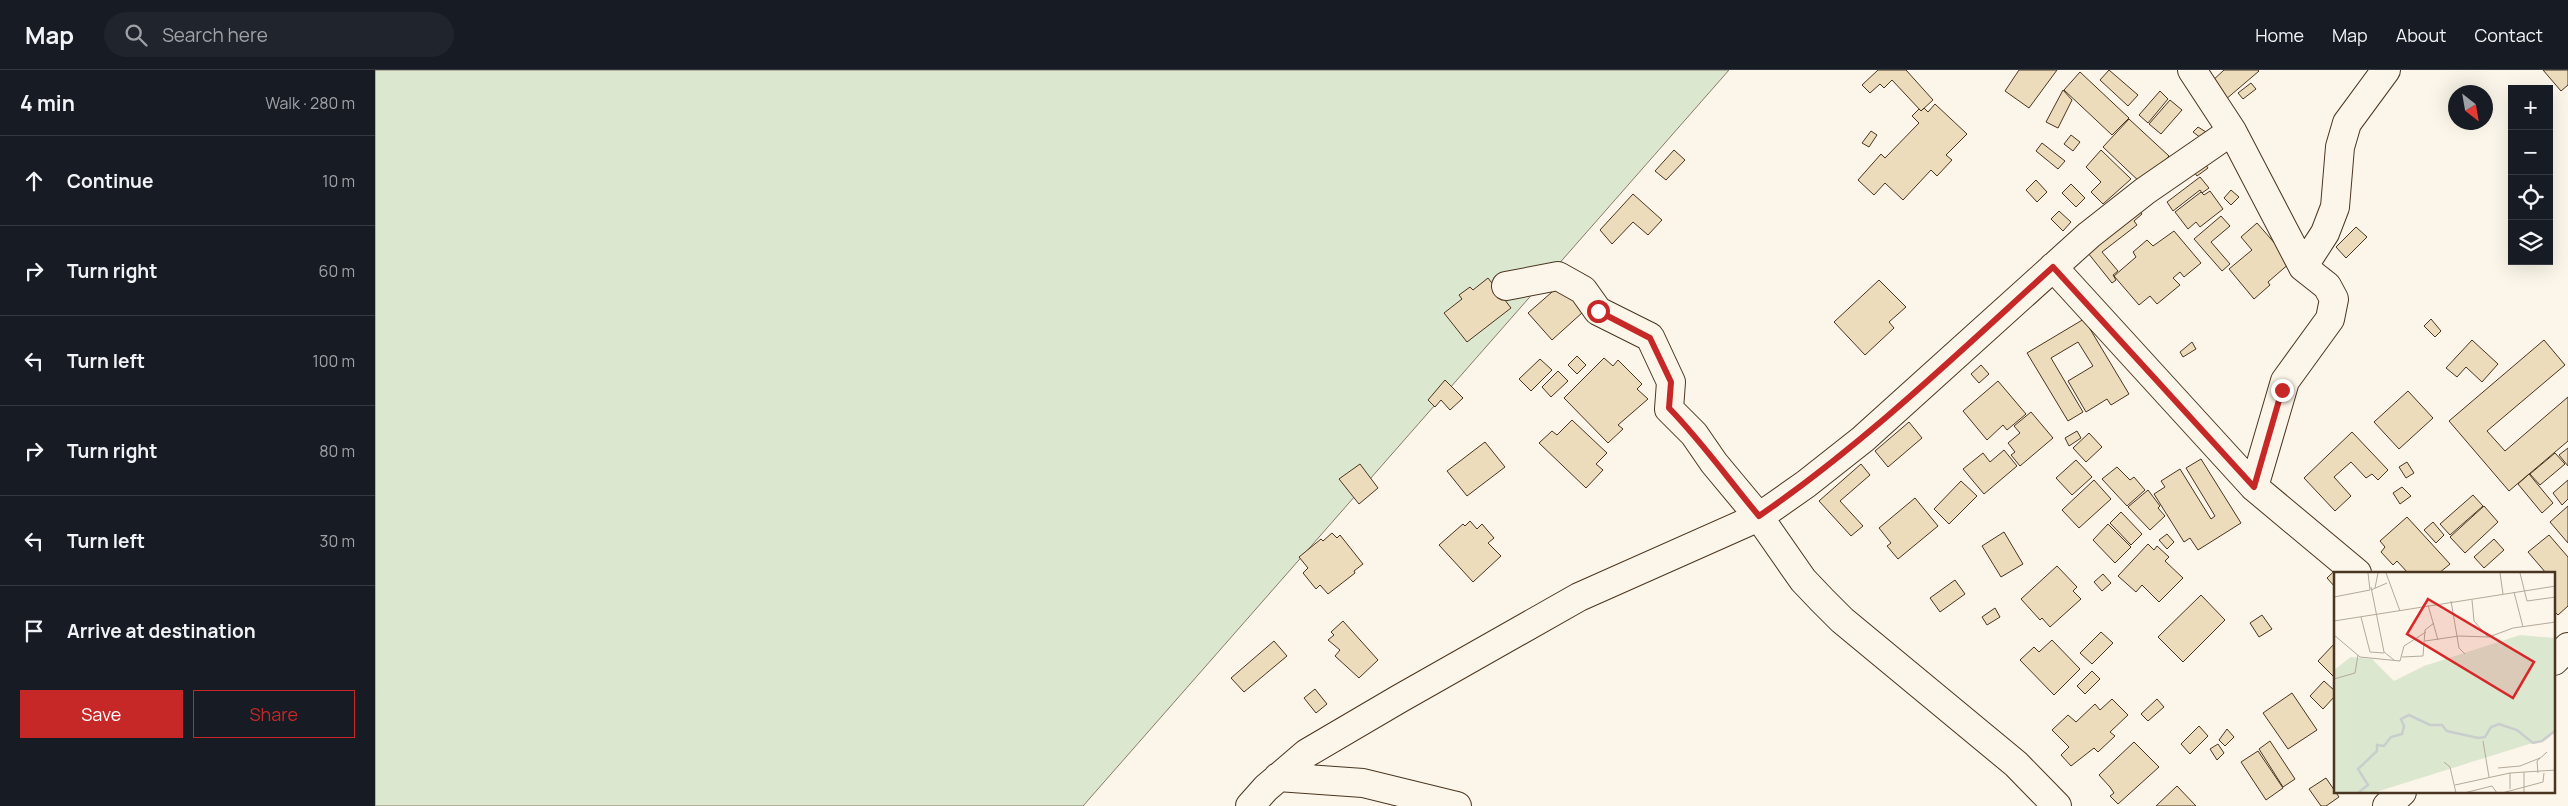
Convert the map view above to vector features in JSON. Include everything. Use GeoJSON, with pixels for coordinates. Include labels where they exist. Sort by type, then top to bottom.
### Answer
{"type":"FeatureCollection","features":[{"type":"Feature","properties":{"kind":"street"},"geometry":{"type":"LineString","coordinates":[[2193,70],[2232,131],[2303,267],[2331,292],[2334,299],[2333,312],[2322,332],[2303,354],[2285,381],[2254,487]]}},
{"type":"Feature","properties":{"kind":"street"},"geometry":{"type":"LineString","coordinates":[[2303,267],[2325,233],[2335,207],[2340,147],[2347,123],[2386,70]]}},
{"type":"Feature","properties":{"kind":"street"},"geometry":{"type":"LineString","coordinates":[[1250,806],[1278,777],[1330,739],[1579,597],[1759,516],[1806,484],[1863,439],[2053,267],[2145,191],[2232,131]]}},
{"type":"Feature","properties":{"kind":"street"},"geometry":{"type":"LineString","coordinates":[[2053,267],[2254,487],[2355,572]]}},
{"type":"Feature","properties":{"kind":"street"},"geometry":{"type":"LineString","coordinates":[[1506,286],[1558,276],[1583,290],[1598,311],[1650,338],[1671,382],[1669,408],[1694,434],[1714,463],[1759,516],[1803,580],[1841,620],[1998,748],[2057,806]]}},
{"type":"Feature","properties":{"kind":"street"},"geometry":{"type":"LineString","coordinates":[[2555,659],[2568,647]]}},
{"type":"Feature","properties":{"kind":"street"},"geometry":{"type":"LineString","coordinates":[[1278,777],[1363,782],[1457,806]]}},
{"type":"Feature","properties":{"kind":"street"},"geometry":{"type":"LineString","coordinates":[[2387,806],[2400,794]]}},
{"type":"Feature","properties":{"kind":"green space"},"geometry":{"type":"Polygon","coordinates":[[[375,70],[1729,70],[1083,806],[375,806],[375,70]]]}},
{"type":"Feature","properties":{"kind":"building"},"geometry":{"type":"Polygon","coordinates":[[[1878,70],[1906,70],[1933,100],[1921,111],[1892,80],[1884,88],[1880,84],[1870,93],[1862,85],[1878,70]]]}},
{"type":"Feature","properties":{"kind":"building"},"geometry":{"type":"Polygon","coordinates":[[[2019,70],[2057,70],[2029,108],[2005,91],[2019,70]]]}},
{"type":"Feature","properties":{"kind":"building"},"geometry":{"type":"Polygon","coordinates":[[[2109,70],[2138,95],[2128,106],[2100,80],[2109,70]]]}},
{"type":"Feature","properties":{"kind":"building"},"geometry":{"type":"Polygon","coordinates":[[[2224,70],[2259,71],[2225,100],[2210,83],[2224,70]]]}},
{"type":"Feature","properties":{"kind":"building"},"geometry":{"type":"Polygon","coordinates":[[[2543,70],[2568,70],[2568,85],[2561,91],[2543,70]]]}},
{"type":"Feature","properties":{"kind":"building"},"geometry":{"type":"Polygon","coordinates":[[[2080,72],[2129,118],[2112,135],[2064,90],[2080,72]]]}},
{"type":"Feature","properties":{"kind":"building"},"geometry":{"type":"Polygon","coordinates":[[[2251,83],[2256,89],[2243,99],[2238,93],[2251,83]]]}},
{"type":"Feature","properties":{"kind":"building"},"geometry":{"type":"Polygon","coordinates":[[[2063,90],[2072,100],[2058,128],[2046,122],[2063,90]]]}},
{"type":"Feature","properties":{"kind":"building"},"geometry":{"type":"Polygon","coordinates":[[[2160,91],[2168,99],[2148,123],[2139,115],[2160,91]]]}},
{"type":"Feature","properties":{"kind":"building"},"geometry":{"type":"Polygon","coordinates":[[[2170,100],[2182,110],[2161,134],[2149,124],[2170,100]]]}},
{"type":"Feature","properties":{"kind":"building"},"geometry":{"type":"Polygon","coordinates":[[[1935,104],[1967,134],[1946,155],[1952,160],[1937,176],[1931,170],[1903,200],[1885,183],[1874,195],[1858,180],[1881,154],[1885,158],[1919,123],[1912,116],[1919,109],[1921,111],[1924,108],[1928,112],[1935,104]]]}},
{"type":"Feature","properties":{"kind":"building"},"geometry":{"type":"Polygon","coordinates":[[[2129,119],[2169,156],[2143,185],[2103,147],[2129,119]]]}},
{"type":"Feature","properties":{"kind":"building"},"geometry":{"type":"Polygon","coordinates":[[[2198,127],[2206,132],[2201,138],[2193,132],[2198,127]]]}},
{"type":"Feature","properties":{"kind":"building"},"geometry":{"type":"Polygon","coordinates":[[[1871,131],[1877,135],[1869,147],[1862,143],[1871,131]]]}},
{"type":"Feature","properties":{"kind":"building"},"geometry":{"type":"Polygon","coordinates":[[[2071,135],[2080,142],[2073,151],[2064,144],[2071,135]]]}},
{"type":"Feature","properties":{"kind":"building"},"geometry":{"type":"Polygon","coordinates":[[[2042,143],[2065,161],[2058,169],[2036,151],[2042,143]]]}},
{"type":"Feature","properties":{"kind":"building"},"geometry":{"type":"Polygon","coordinates":[[[1674,150],[1685,160],[1666,180],[1655,171],[1674,150]]]}},
{"type":"Feature","properties":{"kind":"building"},"geometry":{"type":"Polygon","coordinates":[[[2101,150],[2131,179],[2103,204],[2091,192],[2101,182],[2086,167],[2101,150]]]}},
{"type":"Feature","properties":{"kind":"building"},"geometry":{"type":"Polygon","coordinates":[[[2201,159],[2208,168],[2197,176],[2190,167],[2201,159]]]}},
{"type":"Feature","properties":{"kind":"building"},"geometry":{"type":"Polygon","coordinates":[[[2200,177],[2209,188],[2202,193],[2200,190],[2173,211],[2167,202],[2200,177]]]}},
{"type":"Feature","properties":{"kind":"building"},"geometry":{"type":"Polygon","coordinates":[[[2036,180],[2047,192],[2037,202],[2026,190],[2036,180]]]}},
{"type":"Feature","properties":{"kind":"building"},"geometry":{"type":"Polygon","coordinates":[[[2071,184],[2085,198],[2076,207],[2062,193],[2071,184]]]}},
{"type":"Feature","properties":{"kind":"building"},"geometry":{"type":"Polygon","coordinates":[[[2231,190],[2239,197],[2231,205],[2224,198],[2231,190]]]}},
{"type":"Feature","properties":{"kind":"building"},"geometry":{"type":"Polygon","coordinates":[[[2210,191],[2223,209],[2200,227],[2196,222],[2188,229],[2175,212],[2201,192],[2204,195],[2210,191]]]}},
{"type":"Feature","properties":{"kind":"building"},"geometry":{"type":"Polygon","coordinates":[[[1633,194],[1662,220],[1648,235],[1633,222],[1612,244],[1600,230],[1633,194]]]}},
{"type":"Feature","properties":{"kind":"building"},"geometry":{"type":"Polygon","coordinates":[[[2137,207],[2142,214],[2134,221],[2137,225],[2102,252],[2118,271],[2113,275],[2116,280],[2112,283],[2084,248],[2137,207]]]}},
{"type":"Feature","properties":{"kind":"building"},"geometry":{"type":"Polygon","coordinates":[[[2059,211],[2071,222],[2063,231],[2051,219],[2059,211]]]}},
{"type":"Feature","properties":{"kind":"building"},"geometry":{"type":"Polygon","coordinates":[[[2221,216],[2230,226],[2211,242],[2230,264],[2222,271],[2194,239],[2221,216]]]}},
{"type":"Feature","properties":{"kind":"building"},"geometry":{"type":"Polygon","coordinates":[[[2257,223],[2291,262],[2268,282],[2270,285],[2254,299],[2229,269],[2252,250],[2241,237],[2257,223]]]}},
{"type":"Feature","properties":{"kind":"building"},"geometry":{"type":"Polygon","coordinates":[[[2356,227],[2367,237],[2346,258],[2336,247],[2356,227]]]}},
{"type":"Feature","properties":{"kind":"building"},"geometry":{"type":"Polygon","coordinates":[[[2174,231],[2201,263],[2184,277],[2180,272],[2173,278],[2180,285],[2157,304],[2150,296],[2139,305],[2114,276],[2136,257],[2133,252],[2147,240],[2153,246],[2174,231]]]}},
{"type":"Feature","properties":{"kind":"building"},"geometry":{"type":"Polygon","coordinates":[[[1488,278],[1511,308],[1467,342],[1444,313],[1462,299],[1459,295],[1470,287],[1473,290],[1488,278]]]}},
{"type":"Feature","properties":{"kind":"building"},"geometry":{"type":"Polygon","coordinates":[[[1879,280],[1906,307],[1889,322],[1894,328],[1865,355],[1834,322],[1879,280]]]}},
{"type":"Feature","properties":{"kind":"building"},"geometry":{"type":"Polygon","coordinates":[[[1560,285],[1583,312],[1552,340],[1528,313],[1560,285]]]}},
{"type":"Feature","properties":{"kind":"building"},"geometry":{"type":"Polygon","coordinates":[[[2084,319],[2129,394],[2111,405],[2107,399],[2086,412],[2068,381],[2093,366],[2078,342],[2051,358],[2083,412],[2068,421],[2027,353],[2084,319]]]}},
{"type":"Feature","properties":{"kind":"building"},"geometry":{"type":"Polygon","coordinates":[[[2431,319],[2441,331],[2435,337],[2424,326],[2431,319]]]}},
{"type":"Feature","properties":{"kind":"building"},"geometry":{"type":"Polygon","coordinates":[[[2472,340],[2498,364],[2482,382],[2466,367],[2457,377],[2446,368],[2472,340]]]}},
{"type":"Feature","properties":{"kind":"building"},"geometry":{"type":"Polygon","coordinates":[[[2544,340],[2565,365],[2487,431],[2505,451],[2568,397],[2568,441],[2509,491],[2449,421],[2544,340]]]}},
{"type":"Feature","properties":{"kind":"building"},"geometry":{"type":"Polygon","coordinates":[[[2192,342],[2196,349],[2183,357],[2180,352],[2192,342]]]}},
{"type":"Feature","properties":{"kind":"building"},"geometry":{"type":"Polygon","coordinates":[[[1577,356],[1586,365],[1577,374],[1568,365],[1577,356]]]}},
{"type":"Feature","properties":{"kind":"building"},"geometry":{"type":"Polygon","coordinates":[[[1604,358],[1613,366],[1618,360],[1642,384],[1637,389],[1648,399],[1618,425],[1623,429],[1608,443],[1564,398],[1604,358]]]}},
{"type":"Feature","properties":{"kind":"building"},"geometry":{"type":"Polygon","coordinates":[[[1540,359],[1552,370],[1531,391],[1519,379],[1540,359]]]}},
{"type":"Feature","properties":{"kind":"building"},"geometry":{"type":"Polygon","coordinates":[[[1981,365],[1989,374],[1979,383],[1971,374],[1981,365]]]}},
{"type":"Feature","properties":{"kind":"building"},"geometry":{"type":"Polygon","coordinates":[[[1558,371],[1568,381],[1551,397],[1542,387],[1558,371]]]}},
{"type":"Feature","properties":{"kind":"building"},"geometry":{"type":"Polygon","coordinates":[[[1445,380],[1463,398],[1450,410],[1441,400],[1435,407],[1428,400],[1445,380]]]}},
{"type":"Feature","properties":{"kind":"building"},"geometry":{"type":"Polygon","coordinates":[[[1998,381],[2026,414],[2007,430],[2003,425],[1987,440],[1963,411],[1998,381]]]}},
{"type":"Feature","properties":{"kind":"building"},"geometry":{"type":"Polygon","coordinates":[[[2408,391],[2433,418],[2399,449],[2374,422],[2408,391]]]}},
{"type":"Feature","properties":{"kind":"building"},"geometry":{"type":"Polygon","coordinates":[[[2031,412],[2053,438],[2020,466],[2011,455],[2015,452],[2008,443],[2020,433],[2014,426],[2031,412]]]}},
{"type":"Feature","properties":{"kind":"building"},"geometry":{"type":"Polygon","coordinates":[[[1572,420],[1607,453],[1596,464],[1603,470],[1586,488],[1539,443],[1552,431],[1557,435],[1572,420]]]}},
{"type":"Feature","properties":{"kind":"building"},"geometry":{"type":"Polygon","coordinates":[[[1909,422],[1922,438],[1888,467],[1875,451],[1909,422]]]}},
{"type":"Feature","properties":{"kind":"building"},"geometry":{"type":"Polygon","coordinates":[[[2077,431],[2081,438],[2069,446],[2065,438],[2077,431]]]}},
{"type":"Feature","properties":{"kind":"building"},"geometry":{"type":"Polygon","coordinates":[[[2352,432],[2388,470],[2378,480],[2372,474],[2366,478],[2351,462],[2334,477],[2351,496],[2335,511],[2304,478],[2352,432]]]}},
{"type":"Feature","properties":{"kind":"building"},"geometry":{"type":"Polygon","coordinates":[[[2089,433],[2102,447],[2086,462],[2073,448],[2089,433]]]}},
{"type":"Feature","properties":{"kind":"building"},"geometry":{"type":"Polygon","coordinates":[[[1485,442],[1505,467],[1467,496],[1447,471],[1485,442]]]}},
{"type":"Feature","properties":{"kind":"building"},"geometry":{"type":"Polygon","coordinates":[[[2568,448],[2568,466],[2559,455],[2568,448]]]}},
{"type":"Feature","properties":{"kind":"building"},"geometry":{"type":"Polygon","coordinates":[[[2004,450],[2017,466],[1984,494],[1963,469],[1983,453],[1990,462],[2004,450]]]}},
{"type":"Feature","properties":{"kind":"building"},"geometry":{"type":"Polygon","coordinates":[[[2555,453],[2565,464],[2540,485],[2530,474],[2555,453]]]}},
{"type":"Feature","properties":{"kind":"building"},"geometry":{"type":"Polygon","coordinates":[[[2201,459],[2241,523],[2198,550],[2190,538],[2184,542],[2154,494],[2165,487],[2161,481],[2180,469],[2211,519],[2215,516],[2186,468],[2201,459]]]}},
{"type":"Feature","properties":{"kind":"building"},"geometry":{"type":"Polygon","coordinates":[[[2076,460],[2092,477],[2072,495],[2056,478],[2076,460]]]}},
{"type":"Feature","properties":{"kind":"building"},"geometry":{"type":"Polygon","coordinates":[[[2407,462],[2414,473],[2406,478],[2399,467],[2407,462]]]}},
{"type":"Feature","properties":{"kind":"building"},"geometry":{"type":"Polygon","coordinates":[[[1360,464],[1378,488],[1359,504],[1339,479],[1360,464]]]}},
{"type":"Feature","properties":{"kind":"building"},"geometry":{"type":"Polygon","coordinates":[[[1861,464],[1870,475],[1840,501],[1863,526],[1851,536],[1819,501],[1861,464]]]}},
{"type":"Feature","properties":{"kind":"building"},"geometry":{"type":"Polygon","coordinates":[[[2117,467],[2130,480],[2134,477],[2145,490],[2127,506],[2102,479],[2117,467]]]}},
{"type":"Feature","properties":{"kind":"building"},"geometry":{"type":"Polygon","coordinates":[[[2529,474],[2553,503],[2542,513],[2518,484],[2529,474]]]}},
{"type":"Feature","properties":{"kind":"building"},"geometry":{"type":"Polygon","coordinates":[[[2094,480],[2111,499],[2079,528],[2062,510],[2094,480]]]}},
{"type":"Feature","properties":{"kind":"building"},"geometry":{"type":"Polygon","coordinates":[[[2568,480],[2568,499],[2562,505],[2553,493],[2568,480]]]}},
{"type":"Feature","properties":{"kind":"building"},"geometry":{"type":"Polygon","coordinates":[[[1961,481],[1977,496],[1949,524],[1934,509],[1961,481]]]}},
{"type":"Feature","properties":{"kind":"building"},"geometry":{"type":"Polygon","coordinates":[[[2402,487],[2411,496],[2400,504],[2393,493],[2402,487]]]}},
{"type":"Feature","properties":{"kind":"building"},"geometry":{"type":"Polygon","coordinates":[[[2148,490],[2165,516],[2150,530],[2128,507],[2148,490]]]}},
{"type":"Feature","properties":{"kind":"building"},"geometry":{"type":"Polygon","coordinates":[[[2473,495],[2483,506],[2450,535],[2440,524],[2473,495]]]}},
{"type":"Feature","properties":{"kind":"building"},"geometry":{"type":"Polygon","coordinates":[[[1915,498],[1938,526],[1898,559],[1887,546],[1891,543],[1879,528],[1915,498]]]}},
{"type":"Feature","properties":{"kind":"building"},"geometry":{"type":"Polygon","coordinates":[[[2484,506],[2498,522],[2465,553],[2450,537],[2484,506]]]}},
{"type":"Feature","properties":{"kind":"building"},"geometry":{"type":"Polygon","coordinates":[[[2568,506],[2568,543],[2550,522],[2568,506]]]}},
{"type":"Feature","properties":{"kind":"building"},"geometry":{"type":"Polygon","coordinates":[[[2121,512],[2142,534],[2131,545],[2110,523],[2121,512]]]}},
{"type":"Feature","properties":{"kind":"building"},"geometry":{"type":"Polygon","coordinates":[[[2407,517],[2450,564],[2440,572],[2407,572],[2397,561],[2393,565],[2381,552],[2385,547],[2380,541],[2407,517]]]}},
{"type":"Feature","properties":{"kind":"building"},"geometry":{"type":"Polygon","coordinates":[[[1470,521],[1477,529],[1482,524],[1494,538],[1488,543],[1501,556],[1473,582],[1439,545],[1463,524],[1465,526],[1470,521]]]}},
{"type":"Feature","properties":{"kind":"building"},"geometry":{"type":"Polygon","coordinates":[[[2433,522],[2444,535],[2436,543],[2424,530],[2433,522]]]}},
{"type":"Feature","properties":{"kind":"building"},"geometry":{"type":"Polygon","coordinates":[[[2108,524],[2131,547],[2115,563],[2093,540],[2108,524]]]}},
{"type":"Feature","properties":{"kind":"building"},"geometry":{"type":"Polygon","coordinates":[[[2004,532],[2023,564],[2001,577],[1982,546],[2004,532]]]}},
{"type":"Feature","properties":{"kind":"building"},"geometry":{"type":"Polygon","coordinates":[[[1332,533],[1337,538],[1340,535],[1363,564],[1354,571],[1355,573],[1328,594],[1320,585],[1316,589],[1303,573],[1308,568],[1299,557],[1321,539],[1323,541],[1332,533]]]}},
{"type":"Feature","properties":{"kind":"building"},"geometry":{"type":"Polygon","coordinates":[[[2167,534],[2174,542],[2167,549],[2159,540],[2167,534]]]}},
{"type":"Feature","properties":{"kind":"building"},"geometry":{"type":"Polygon","coordinates":[[[2549,535],[2568,557],[2568,606],[2558,615],[2555,612],[2555,572],[2545,572],[2528,552],[2549,535]]]}},
{"type":"Feature","properties":{"kind":"building"},"geometry":{"type":"Polygon","coordinates":[[[2494,539],[2504,550],[2484,568],[2474,557],[2494,539]]]}},
{"type":"Feature","properties":{"kind":"building"},"geometry":{"type":"Polygon","coordinates":[[[2148,544],[2154,550],[2157,546],[2169,557],[2165,561],[2183,578],[2159,602],[2142,585],[2136,592],[2118,576],[2148,544]]]}},
{"type":"Feature","properties":{"kind":"building"},"geometry":{"type":"Polygon","coordinates":[[[2348,558],[2361,572],[2334,572],[2334,586],[2327,578],[2348,558]]]}},
{"type":"Feature","properties":{"kind":"building"},"geometry":{"type":"Polygon","coordinates":[[[2057,566],[2077,587],[2073,591],[2081,599],[2050,627],[2042,618],[2040,620],[2021,599],[2057,566]]]}},
{"type":"Feature","properties":{"kind":"building"},"geometry":{"type":"Polygon","coordinates":[[[2103,574],[2111,583],[2102,591],[2094,582],[2103,574]]]}},
{"type":"Feature","properties":{"kind":"building"},"geometry":{"type":"Polygon","coordinates":[[[1955,580],[1965,594],[1940,612],[1930,598],[1955,580]]]}},
{"type":"Feature","properties":{"kind":"building"},"geometry":{"type":"Polygon","coordinates":[[[2201,595],[2225,620],[2183,662],[2158,637],[2201,595]]]}},
{"type":"Feature","properties":{"kind":"building"},"geometry":{"type":"Polygon","coordinates":[[[1995,608],[2000,617],[1987,625],[1982,617],[1995,608]]]}},
{"type":"Feature","properties":{"kind":"building"},"geometry":{"type":"Polygon","coordinates":[[[2262,615],[2272,629],[2259,637],[2250,623],[2262,615]]]}},
{"type":"Feature","properties":{"kind":"building"},"geometry":{"type":"Polygon","coordinates":[[[1343,621],[1378,660],[1359,678],[1335,656],[1340,650],[1328,640],[1334,635],[1331,632],[1343,621]]]}},
{"type":"Feature","properties":{"kind":"building"},"geometry":{"type":"Polygon","coordinates":[[[2101,632],[2113,643],[2092,664],[2080,653],[2101,632]]]}},
{"type":"Feature","properties":{"kind":"building"},"geometry":{"type":"Polygon","coordinates":[[[2052,640],[2080,669],[2054,695],[2020,660],[2034,647],[2039,652],[2052,640]]]}},
{"type":"Feature","properties":{"kind":"building"},"geometry":{"type":"Polygon","coordinates":[[[1274,641],[1287,656],[1244,692],[1231,678],[1274,641]]]}},
{"type":"Feature","properties":{"kind":"building"},"geometry":{"type":"Polygon","coordinates":[[[2334,644],[2334,677],[2318,661],[2334,644]]]}},
{"type":"Feature","properties":{"kind":"building"},"geometry":{"type":"Polygon","coordinates":[[[2092,671],[2100,679],[2085,694],[2077,686],[2092,671]]]}},
{"type":"Feature","properties":{"kind":"building"},"geometry":{"type":"Polygon","coordinates":[[[2324,681],[2334,690],[2334,697],[2323,709],[2310,696],[2324,681]]]}},
{"type":"Feature","properties":{"kind":"building"},"geometry":{"type":"Polygon","coordinates":[[[1315,689],[1327,704],[1316,713],[1304,698],[1315,689]]]}},
{"type":"Feature","properties":{"kind":"building"},"geometry":{"type":"Polygon","coordinates":[[[2292,693],[2317,730],[2288,749],[2263,713],[2292,693]]]}},
{"type":"Feature","properties":{"kind":"building"},"geometry":{"type":"Polygon","coordinates":[[[2112,699],[2128,715],[2110,732],[2115,736],[2098,752],[2094,748],[2071,766],[2061,755],[2069,747],[2052,730],[2068,715],[2076,722],[2095,704],[2100,710],[2112,699]]]}},
{"type":"Feature","properties":{"kind":"building"},"geometry":{"type":"Polygon","coordinates":[[[2157,699],[2164,707],[2148,721],[2141,714],[2157,699]]]}},
{"type":"Feature","properties":{"kind":"building"},"geometry":{"type":"Polygon","coordinates":[[[2199,726],[2208,736],[2190,754],[2181,744],[2199,726]]]}},
{"type":"Feature","properties":{"kind":"building"},"geometry":{"type":"Polygon","coordinates":[[[2227,729],[2234,737],[2225,746],[2219,740],[2227,729]]]}},
{"type":"Feature","properties":{"kind":"building"},"geometry":{"type":"Polygon","coordinates":[[[2270,741],[2295,779],[2283,787],[2259,749],[2270,741]]]}},
{"type":"Feature","properties":{"kind":"building"},"geometry":{"type":"Polygon","coordinates":[[[2134,742],[2159,767],[2118,804],[2110,796],[2114,793],[2099,775],[2134,742]]]}},
{"type":"Feature","properties":{"kind":"building"},"geometry":{"type":"Polygon","coordinates":[[[2218,744],[2224,753],[2217,760],[2210,749],[2218,744]]]}},
{"type":"Feature","properties":{"kind":"building"},"geometry":{"type":"Polygon","coordinates":[[[2258,751],[2283,788],[2266,800],[2241,762],[2258,751]]]}},
{"type":"Feature","properties":{"kind":"building"},"geometry":{"type":"Polygon","coordinates":[[[2326,778],[2334,790],[2334,794],[2337,794],[2339,797],[2326,806],[2321,806],[2309,789],[2326,778]]]}},
{"type":"Feature","properties":{"kind":"building"},"geometry":{"type":"Polygon","coordinates":[[[2177,786],[2196,806],[2156,806],[2177,786]]]}},
{"type":"Feature","properties":{"kind":"route"},"geometry":{"type":"LineString","coordinates":[[1598,311],[1650,338],[1671,382],[1669,408],[1694,434],[1714,463],[1759,516],[1806,484],[1863,439],[2053,267],[2254,487],[2282,390]]}}]}
